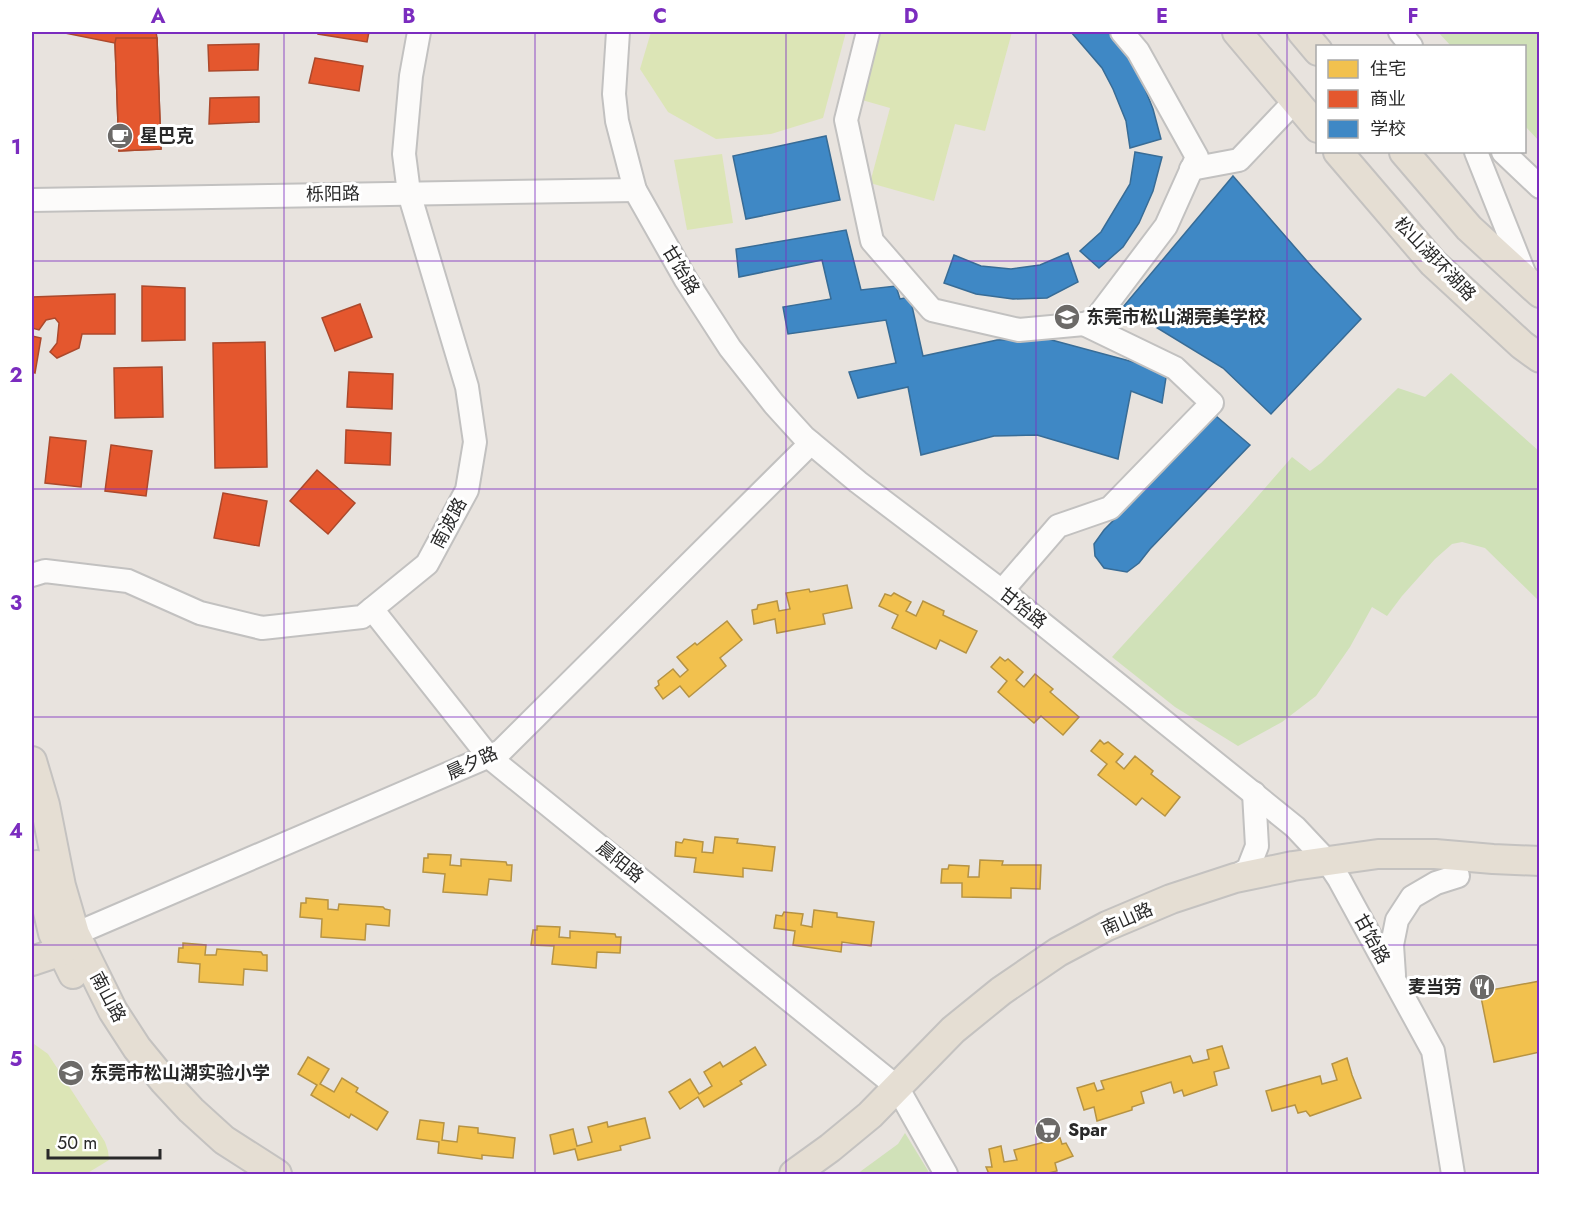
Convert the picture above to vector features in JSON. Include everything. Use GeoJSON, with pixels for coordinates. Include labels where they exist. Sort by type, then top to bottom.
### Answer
{"type":"FeatureCollection","features":[{"type":"Feature","properties":{"kind":"main road"},"geometry":{"type":"LineString","coordinates":[[1237,32],[1316,127]]}},
{"type":"Feature","properties":{"kind":"main road"},"geometry":{"type":"LineString","coordinates":[[1302,32],[1316,50]]}},
{"type":"Feature","properties":{"kind":"main road","name":"松山湖环湖路"},"geometry":{"type":"LineString","coordinates":[[1339,153],[1433,262],[1539,358]]}},
{"type":"Feature","properties":{"kind":"main road"},"geometry":{"type":"LineString","coordinates":[[1405,153],[1469,228],[1533,287]]}},
{"type":"Feature","properties":{"kind":"main road","name":"南山路"},"geometry":{"type":"LineString","coordinates":[[32,761],[45,806],[62,886],[55,939],[113,1011],[137,1048],[191,1110],[224,1140],[277,1174]]}},
{"type":"Feature","properties":{"kind":"main road","name":"南山路"},"geometry":{"type":"LineString","coordinates":[[32,837],[55,939],[96,1020],[121,1059],[177,1125],[212,1155],[241,1174]]}},
{"type":"Feature","properties":{"kind":"main road","name":"南山路"},"geometry":{"type":"LineString","coordinates":[[794,1174],[870,1115],[901,1096],[1012,1007],[1068,968],[1115,944],[1178,918],[1240,897],[1296,885],[1378,854],[1435,854],[1493,860],[1539,861]]}},
{"type":"Feature","properties":{"kind":"main road","name":"南山路"},"geometry":{"type":"LineString","coordinates":[[827,1174],[883,1129],[901,1096],[953,1029],[1001,991],[1058,952],[1107,926],[1171,899],[1226,881],[1293,866],[1380,874],[1434,874],[1539,881]]}},
{"type":"Feature","properties":{"kind":"main road"},"geometry":{"type":"LineString","coordinates":[[32,962],[55,939]]}},
{"type":"Feature","properties":{"kind":"street","name":"南波路"},"geometry":{"type":"LineString","coordinates":[[32,575],[45,571],[128,581],[200,613],[262,628],[362,617],[427,564],[467,490],[475,442],[467,387],[409,193],[404,154],[411,76],[419,32]]}},
{"type":"Feature","properties":{"kind":"street","name":"甘饴路"},"geometry":{"type":"LineString","coordinates":[[618,32],[614,94],[617,121],[635,190],[686,280],[730,348],[774,404],[810,443],[1002,591],[1254,793],[1295,827],[1333,870],[1433,1051],[1453,1174]]}},
{"type":"Feature","properties":{"kind":"street"},"geometry":{"type":"LineString","coordinates":[[868,32],[846,120],[872,241],[933,310],[1019,330],[1084,324],[1095,320],[1166,226],[1197,157],[1138,51],[1122,32]]}},
{"type":"Feature","properties":{"kind":"street"},"geometry":{"type":"LineString","coordinates":[[1400,32],[1410,45]]}},
{"type":"Feature","properties":{"kind":"street"},"geometry":{"type":"LineString","coordinates":[[1191,170],[1239,160],[1295,101]]}},
{"type":"Feature","properties":{"kind":"street"},"geometry":{"type":"LineString","coordinates":[[1476,153],[1533,287]]}},
{"type":"Feature","properties":{"kind":"street"},"geometry":{"type":"LineString","coordinates":[[1504,153],[1539,187]]}},
{"type":"Feature","properties":{"kind":"street","name":"栎阳路"},"geometry":{"type":"LineString","coordinates":[[32,200],[635,190]]}},
{"type":"Feature","properties":{"kind":"street"},"geometry":{"type":"LineString","coordinates":[[1002,591],[1058,526],[1110,508],[1212,403],[1175,368],[1084,324]]}},
{"type":"Feature","properties":{"kind":"street","name":"晨夕路"},"geometry":{"type":"LineString","coordinates":[[55,939],[501,752],[810,443]]}},
{"type":"Feature","properties":{"kind":"street","name":"晨阳路"},"geometry":{"type":"LineString","coordinates":[[372,609],[489,757],[901,1096]]}},
{"type":"Feature","properties":{"kind":"street"},"geometry":{"type":"LineString","coordinates":[[1226,881],[1248,868],[1257,846],[1254,793]]}},
{"type":"Feature","properties":{"kind":"street"},"geometry":{"type":"LineString","coordinates":[[1394,980],[1392,945],[1396,920],[1412,897],[1436,883],[1458,876]]}},
{"type":"Feature","properties":{"kind":"street"},"geometry":{"type":"LineString","coordinates":[[901,1096],[946,1174]]}},
{"type":"Feature","properties":{"kind":"green space"},"geometry":{"type":"Polygon","coordinates":[[[651,32],[846,32],[823,118],[771,134],[716,139],[668,112],[640,69],[651,32]]]}},
{"type":"Feature","properties":{"kind":"green space"},"geometry":{"type":"Polygon","coordinates":[[[873,32],[1012,32],[985,131],[955,124],[934,201],[870,183],[890,108],[855,98],[873,32]]]}},
{"type":"Feature","properties":{"kind":"green space"},"geometry":{"type":"Polygon","coordinates":[[[1438,32],[1539,32],[1539,141],[1526,127],[1526,45],[1450,45],[1438,32]]]}},
{"type":"Feature","properties":{"kind":"green space"},"geometry":{"type":"Polygon","coordinates":[[[722,154],[733,223],[687,230],[674,160],[722,154]]]}},
{"type":"Feature","properties":{"kind":"green space"},"geometry":{"type":"Polygon","coordinates":[[[1451,373],[1539,451],[1539,601],[1485,548],[1462,542],[1452,544],[1435,559],[1387,616],[1372,607],[1350,647],[1316,696],[1282,722],[1238,746],[1175,707],[1112,657],[1292,457],[1310,471],[1398,388],[1425,397],[1451,373]]]}},
{"type":"Feature","properties":{"kind":"green space"},"geometry":{"type":"Polygon","coordinates":[[[34,1044],[48,1054],[105,1142],[109,1160],[86,1174],[33,1174],[32,1172],[32,1046],[34,1044]]]}},
{"type":"Feature","properties":{"kind":"green space"},"geometry":{"type":"Polygon","coordinates":[[[905,1133],[930,1174],[857,1174],[898,1144],[905,1133]]]}},
{"type":"Feature","properties":{"kind":"building: 住宅"},"geometry":{"type":"Polygon","coordinates":[[[847,585],[852,608],[823,614],[825,624],[777,633],[775,619],[754,624],[752,610],[757,609],[758,605],[777,601],[779,611],[790,609],[786,593],[809,589],[810,592],[847,585]]]}},
{"type":"Feature","properties":{"kind":"building: 住宅"},"geometry":{"type":"Polygon","coordinates":[[[894,593],[911,602],[906,611],[916,616],[923,601],[944,611],[943,615],[977,631],[966,653],[940,640],[936,649],[892,628],[898,615],[879,606],[885,594],[891,596],[894,593]]]}},
{"type":"Feature","properties":{"kind":"building: 住宅"},"geometry":{"type":"Polygon","coordinates":[[[727,621],[742,640],[720,658],[726,666],[689,697],[680,686],[663,699],[655,688],[659,685],[658,681],[673,669],[680,677],[688,670],[677,657],[695,643],[697,645],[727,621]]]}},
{"type":"Feature","properties":{"kind":"building: 住宅"},"geometry":{"type":"Polygon","coordinates":[[[1000,657],[1005,661],[1008,659],[1023,672],[1016,680],[1024,687],[1035,674],[1053,689],[1050,692],[1079,717],[1063,735],[1041,716],[1034,723],[998,692],[1007,681],[991,667],[1000,657]]]}},
{"type":"Feature","properties":{"kind":"building: 住宅"},"geometry":{"type":"Polygon","coordinates":[[[1100,740],[1104,744],[1108,742],[1123,754],[1116,762],[1124,769],[1135,756],[1153,771],[1151,774],[1180,797],[1165,816],[1142,798],[1136,805],[1098,775],[1107,764],[1091,751],[1100,740]]]}},
{"type":"Feature","properties":{"kind":"building: 住宅"},"geometry":{"type":"Polygon","coordinates":[[[715,837],[738,839],[737,843],[775,847],[772,871],[743,868],[743,877],[694,872],[696,858],[675,856],[676,842],[682,843],[684,839],[703,842],[702,852],[713,853],[715,837]]]}},
{"type":"Feature","properties":{"kind":"building: 住宅"},"geometry":{"type":"Polygon","coordinates":[[[428,854],[451,855],[450,865],[461,866],[461,859],[506,862],[507,865],[512,865],[511,881],[489,879],[487,895],[443,892],[445,874],[423,872],[424,858],[428,858],[428,854]]]}},
{"type":"Feature","properties":{"kind":"building: 住宅"},"geometry":{"type":"Polygon","coordinates":[[[980,860],[1003,861],[1002,865],[1041,865],[1040,889],[1011,888],[1011,898],[962,897],[962,883],[941,883],[942,869],[948,869],[949,865],[969,866],[968,877],[979,877],[980,860]]]}},
{"type":"Feature","properties":{"kind":"building: 住宅"},"geometry":{"type":"Polygon","coordinates":[[[306,898],[328,900],[328,909],[338,910],[339,904],[383,907],[390,910],[389,926],[366,924],[365,940],[321,937],[322,919],[300,917],[301,903],[306,903],[306,898]]]}},
{"type":"Feature","properties":{"kind":"building: 住宅"},"geometry":{"type":"Polygon","coordinates":[[[814,910],[837,913],[837,917],[874,922],[871,946],[842,942],[841,952],[793,945],[795,931],[774,928],[776,915],[782,916],[784,912],[803,914],[801,925],[812,927],[814,910]]]}},
{"type":"Feature","properties":{"kind":"building: 住宅"},"geometry":{"type":"Polygon","coordinates":[[[537,926],[560,927],[559,937],[570,938],[570,931],[615,934],[616,937],[621,937],[620,953],[597,952],[596,968],[552,964],[554,946],[531,945],[533,930],[537,930],[537,926]]]}},
{"type":"Feature","properties":{"kind":"building: 住宅"},"geometry":{"type":"Polygon","coordinates":[[[183,943],[206,945],[205,955],[216,955],[217,949],[261,952],[267,955],[267,971],[244,969],[243,985],[199,982],[200,964],[178,962],[179,948],[183,948],[183,943]]]}},
{"type":"Feature","properties":{"kind":"building: 住宅"},"geometry":{"type":"Polygon","coordinates":[[[1540,981],[1540,1052],[1494,1062],[1480,992],[1540,981]]]}},
{"type":"Feature","properties":{"kind":"building: 住宅"},"geometry":{"type":"Polygon","coordinates":[[[1222,1046],[1229,1068],[1214,1072],[1217,1085],[1184,1096],[1182,1090],[1174,1093],[1171,1082],[1141,1092],[1144,1103],[1132,1107],[1132,1110],[1097,1121],[1094,1107],[1084,1110],[1077,1088],[1094,1083],[1097,1091],[1104,1089],[1101,1081],[1190,1056],[1193,1063],[1209,1059],[1207,1050],[1222,1046]]]}},
{"type":"Feature","properties":{"kind":"building: 住宅"},"geometry":{"type":"Polygon","coordinates":[[[755,1047],[766,1065],[740,1081],[742,1084],[704,1107],[698,1097],[680,1109],[669,1092],[690,1079],[699,1094],[712,1086],[704,1072],[720,1062],[723,1067],[755,1047]]]}},
{"type":"Feature","properties":{"kind":"building: 住宅"},"geometry":{"type":"Polygon","coordinates":[[[308,1057],[329,1069],[320,1084],[334,1092],[342,1078],[358,1088],[356,1092],[388,1112],[377,1130],[351,1114],[349,1118],[311,1095],[317,1085],[298,1074],[308,1057]]]}},
{"type":"Feature","properties":{"kind":"building: 住宅"},"geometry":{"type":"Polygon","coordinates":[[[1347,1058],[1361,1098],[1310,1116],[1306,1111],[1298,1113],[1295,1105],[1272,1111],[1266,1091],[1320,1076],[1322,1084],[1337,1080],[1332,1064],[1347,1058]]]}},
{"type":"Feature","properties":{"kind":"building: 住宅"},"geometry":{"type":"Polygon","coordinates":[[[645,1118],[650,1138],[620,1146],[621,1150],[578,1160],[575,1149],[554,1154],[550,1135],[573,1129],[577,1146],[592,1142],[588,1127],[607,1122],[608,1127],[645,1118]]]}},
{"type":"Feature","properties":{"kind":"building: 住宅"},"geometry":{"type":"Polygon","coordinates":[[[420,1120],[444,1123],[442,1140],[457,1142],[459,1126],[478,1128],[478,1133],[515,1138],[513,1158],[482,1155],[482,1159],[438,1153],[439,1142],[417,1139],[420,1120]]]}},
{"type":"Feature","properties":{"kind":"building: 住宅"},"geometry":{"type":"Polygon","coordinates":[[[1060,1138],[1062,1144],[1066,1143],[1073,1156],[1055,1163],[1057,1171],[1044,1174],[989,1174],[986,1167],[992,1167],[989,1149],[1001,1146],[1004,1162],[1017,1160],[1014,1150],[1060,1138]]]}},
{"type":"Feature","properties":{"kind":"building: 商业"},"geometry":{"type":"Polygon","coordinates":[[[60,32],[156,32],[161,149],[119,151],[115,43],[60,32]]]}},
{"type":"Feature","properties":{"kind":"building: 商业"},"geometry":{"type":"Polygon","coordinates":[[[318,32],[369,32],[367,42],[318,34],[318,32]]]}},
{"type":"Feature","properties":{"kind":"building: 商业"},"geometry":{"type":"Polygon","coordinates":[[[116,38],[157,38],[161,149],[119,151],[116,38]]]}},
{"type":"Feature","properties":{"kind":"building: 商业"},"geometry":{"type":"Polygon","coordinates":[[[259,44],[258,70],[209,71],[208,45],[259,44]]]}},
{"type":"Feature","properties":{"kind":"building: 商业"},"geometry":{"type":"Polygon","coordinates":[[[315,58],[363,66],[359,91],[309,83],[315,58]]]}},
{"type":"Feature","properties":{"kind":"building: 商业"},"geometry":{"type":"Polygon","coordinates":[[[259,97],[259,122],[209,124],[210,98],[259,97]]]}},
{"type":"Feature","properties":{"kind":"building: 商业"},"geometry":{"type":"Polygon","coordinates":[[[142,286],[185,288],[185,340],[142,341],[142,286]]]}},
{"type":"Feature","properties":{"kind":"building: 商业"},"geometry":{"type":"Polygon","coordinates":[[[115,294],[115,334],[82,334],[79,348],[57,358],[50,352],[57,343],[59,323],[55,318],[46,320],[39,330],[32,328],[32,297],[115,294]]]}},
{"type":"Feature","properties":{"kind":"building: 商业"},"geometry":{"type":"Polygon","coordinates":[[[360,304],[372,337],[335,351],[322,318],[360,304]]]}},
{"type":"Feature","properties":{"kind":"building: 商业"},"geometry":{"type":"Polygon","coordinates":[[[32,336],[41,338],[35,373],[32,372],[32,336]]]}},
{"type":"Feature","properties":{"kind":"building: 商业"},"geometry":{"type":"Polygon","coordinates":[[[265,342],[267,467],[215,468],[213,343],[265,342]]]}},
{"type":"Feature","properties":{"kind":"building: 商业"},"geometry":{"type":"Polygon","coordinates":[[[162,367],[163,417],[115,418],[114,368],[162,367]]]}},
{"type":"Feature","properties":{"kind":"building: 商业"},"geometry":{"type":"Polygon","coordinates":[[[349,372],[393,374],[392,409],[347,407],[349,372]]]}},
{"type":"Feature","properties":{"kind":"building: 商业"},"geometry":{"type":"Polygon","coordinates":[[[346,430],[391,433],[390,465],[345,463],[346,430]]]}},
{"type":"Feature","properties":{"kind":"building: 商业"},"geometry":{"type":"Polygon","coordinates":[[[50,437],[86,441],[81,487],[45,483],[50,437]]]}},
{"type":"Feature","properties":{"kind":"building: 商业"},"geometry":{"type":"Polygon","coordinates":[[[111,445],[152,451],[146,496],[105,491],[111,445]]]}},
{"type":"Feature","properties":{"kind":"building: 商业"},"geometry":{"type":"Polygon","coordinates":[[[317,470],[355,503],[328,534],[290,501],[317,470]]]}},
{"type":"Feature","properties":{"kind":"building: 商业"},"geometry":{"type":"Polygon","coordinates":[[[223,493],[267,501],[259,546],[214,538],[223,493]]]}},
{"type":"Feature","properties":{"kind":"building: 学校"},"geometry":{"type":"Polygon","coordinates":[[[1071,32],[1115,32],[1132,56],[1153,109],[1161,139],[1130,148],[1126,121],[1113,89],[1102,68],[1071,32]]]}},
{"type":"Feature","properties":{"kind":"building: 学校"},"geometry":{"type":"Polygon","coordinates":[[[826,136],[840,200],[746,219],[733,156],[826,136]]]}},
{"type":"Feature","properties":{"kind":"building: 学校"},"geometry":{"type":"Polygon","coordinates":[[[1135,152],[1162,157],[1153,191],[1139,223],[1123,247],[1099,268],[1080,251],[1101,232],[1130,184],[1135,152]]]}},
{"type":"Feature","properties":{"kind":"building: 学校"},"geometry":{"type":"Polygon","coordinates":[[[1233,176],[1361,319],[1271,414],[1223,368],[1123,307],[1233,176]]]}},
{"type":"Feature","properties":{"kind":"building: 学校"},"geometry":{"type":"Polygon","coordinates":[[[846,230],[861,290],[896,286],[900,299],[910,297],[923,356],[997,340],[1048,339],[1167,371],[1162,403],[1131,391],[1118,459],[1037,435],[994,436],[921,455],[908,387],[858,398],[849,372],[896,363],[886,320],[788,334],[783,307],[831,299],[822,260],[739,277],[736,249],[846,230]]]}},
{"type":"Feature","properties":{"kind":"building: 学校"},"geometry":{"type":"Polygon","coordinates":[[[1068,253],[1078,282],[1047,298],[1013,299],[976,294],[944,283],[954,255],[981,266],[1011,269],[1040,265],[1068,253]]]}},
{"type":"Feature","properties":{"kind":"building: 学校"},"geometry":{"type":"Polygon","coordinates":[[[1216,416],[1250,445],[1139,563],[1127,572],[1104,568],[1095,556],[1094,544],[1104,530],[1216,416]]]}},
{"type":"Feature","properties":{"kind":"place","name":"星巴克"},"geometry":{"type":"Point","coordinates":[120,136]}},
{"type":"Feature","properties":{"kind":"place","name":"东莞市松山湖莞美学校"},"geometry":{"type":"Point","coordinates":[1067,317]}},
{"type":"Feature","properties":{"kind":"place","name":"麦当劳"},"geometry":{"type":"Point","coordinates":[1482,987]}},
{"type":"Feature","properties":{"kind":"place","name":"东莞市松山湖实验小学"},"geometry":{"type":"Point","coordinates":[71,1073]}},
{"type":"Feature","properties":{"kind":"place","name":"Spar"},"geometry":{"type":"Point","coordinates":[1048,1130]}}]}
